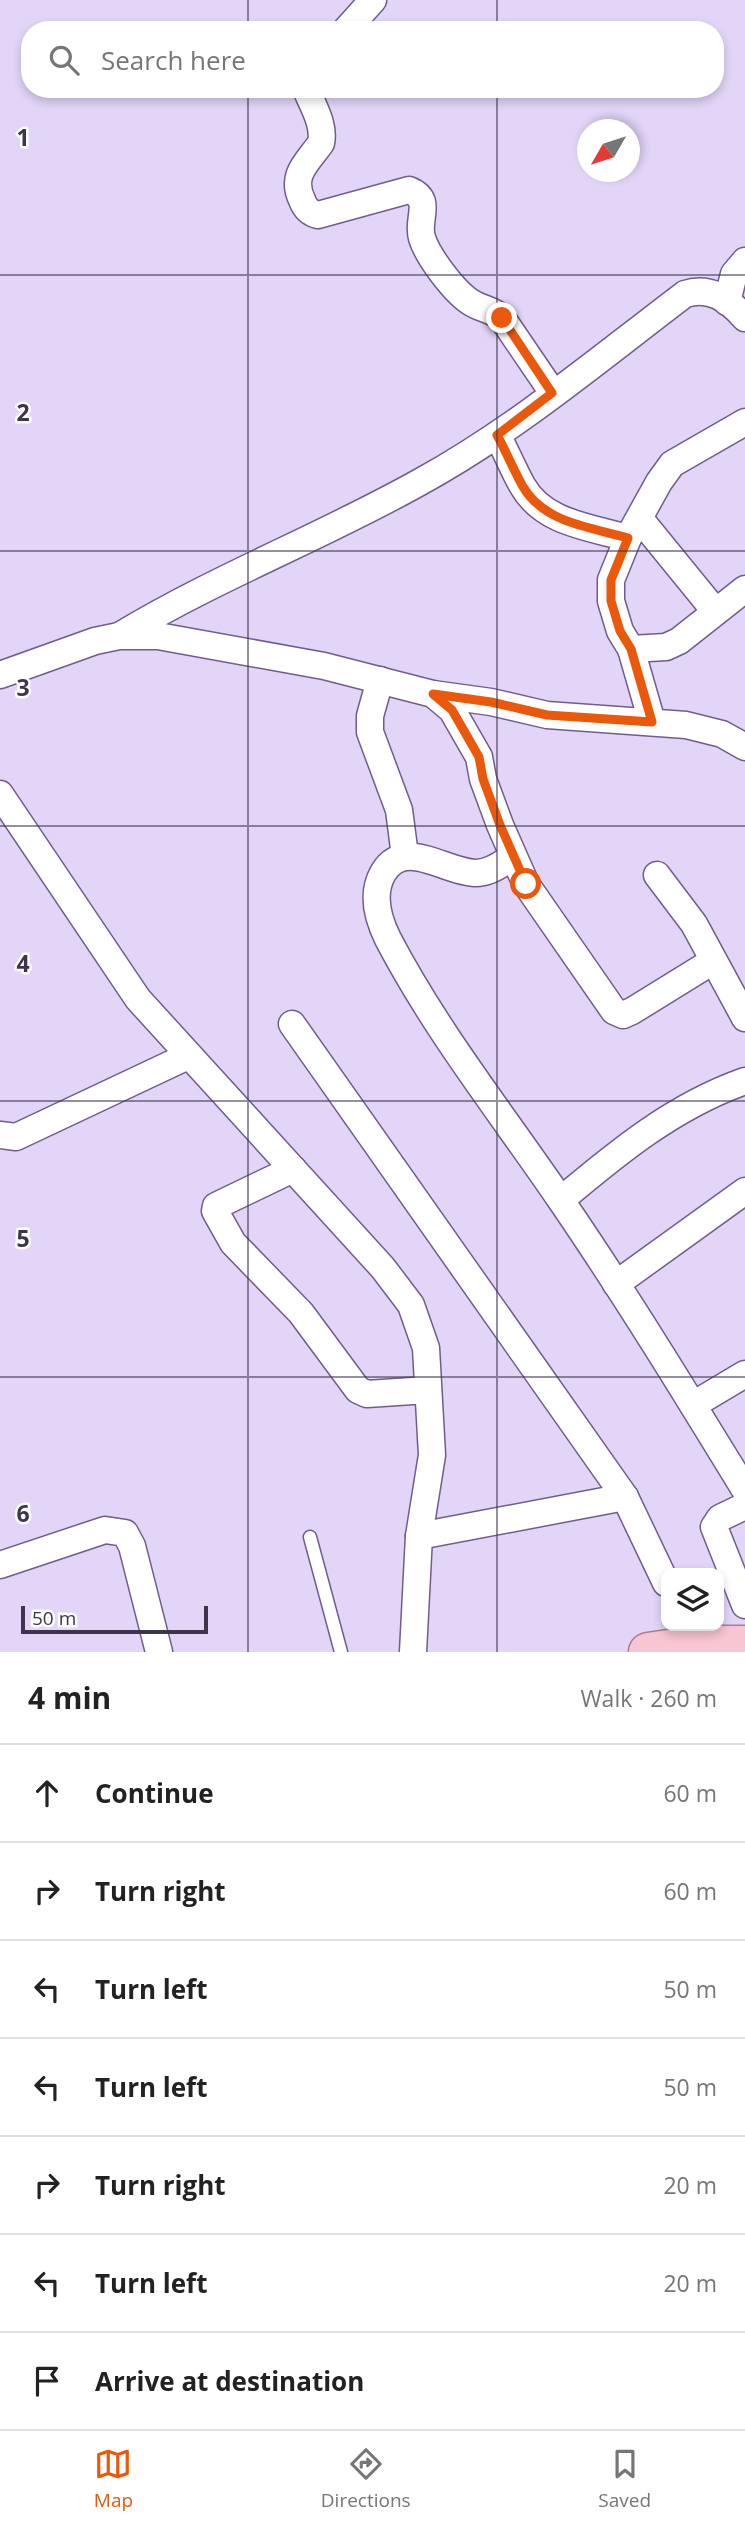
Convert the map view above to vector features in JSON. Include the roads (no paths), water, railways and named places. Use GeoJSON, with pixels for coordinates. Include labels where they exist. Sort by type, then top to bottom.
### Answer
{"type":"FeatureCollection","features":[{"type":"Feature","properties":{"kind":"main road"},"geometry":{"type":"LineString","coordinates":[[648,1652],[716,1643]]}},
{"type":"Feature","properties":{"kind":"street"},"geometry":{"type":"LineString","coordinates":[[353,21],[373,0]]}},
{"type":"Feature","properties":{"kind":"street"},"geometry":{"type":"LineString","coordinates":[[310,98],[322,129],[322,137],[321,143],[297,177],[297,189],[305,207],[312,214],[318,215],[409,190],[419,194],[423,201],[421,236],[430,255],[460,294],[474,305],[493,311],[502,318],[552,393]]}},
{"type":"Feature","properties":{"kind":"street"},"geometry":{"type":"LineString","coordinates":[[736,310],[734,274],[745,261]]}},
{"type":"Feature","properties":{"kind":"street"},"geometry":{"type":"LineString","coordinates":[[119,636],[170,605],[321,535],[399,494],[497,435],[685,294],[699,290],[712,292],[736,310]]}},
{"type":"Feature","properties":{"kind":"street"},"geometry":{"type":"LineString","coordinates":[[652,722],[631,649],[620,631],[611,601],[611,580],[634,528],[672,464],[745,422]]}},
{"type":"Feature","properties":{"kind":"street"},"geometry":{"type":"LineString","coordinates":[[497,435],[523,486],[537,505],[554,517],[634,528],[715,611]]}},
{"type":"Feature","properties":{"kind":"street"},"geometry":{"type":"LineString","coordinates":[[631,649],[666,647],[678,641],[745,589]]}},
{"type":"Feature","properties":{"kind":"street"},"geometry":{"type":"LineString","coordinates":[[0,675],[95,641],[119,636],[158,636],[324,667],[433,694],[491,702],[547,715],[686,725],[722,734],[745,747]]}},
{"type":"Feature","properties":{"kind":"street"},"geometry":{"type":"LineString","coordinates":[[380,680],[370,716],[370,732],[399,810],[405,856]]}},
{"type":"Feature","properties":{"kind":"street"},"geometry":{"type":"LineString","coordinates":[[433,694],[452,710],[479,757],[483,779],[526,884],[614,1011],[623,1015],[632,1011],[713,961]]}},
{"type":"Feature","properties":{"kind":"street"},"geometry":{"type":"LineString","coordinates":[[0,794],[138,999],[383,1268],[411,1305],[426,1348],[432,1455],[419,1536],[413,1652]]}},
{"type":"Feature","properties":{"kind":"street"},"geometry":{"type":"LineString","coordinates":[[513,857],[490,871],[475,873],[457,870],[423,858],[405,856],[393,862],[383,873],[376,891],[378,911],[388,937],[433,1014],[561,1200],[745,1490]]}},
{"type":"Feature","properties":{"kind":"street"},"geometry":{"type":"LineString","coordinates":[[657,875],[694,924],[745,1018]]}},
{"type":"Feature","properties":{"kind":"street"},"geometry":{"type":"LineString","coordinates":[[292,1024],[625,1497],[661,1573]]}},
{"type":"Feature","properties":{"kind":"street"},"geometry":{"type":"LineString","coordinates":[[0,1135],[16,1137],[188,1056]]}},
{"type":"Feature","properties":{"kind":"street"},"geometry":{"type":"LineString","coordinates":[[561,1200],[618,1153],[673,1114],[720,1090],[745,1081]]}},
{"type":"Feature","properties":{"kind":"street"},"geometry":{"type":"LineString","coordinates":[[293,1169],[216,1206],[215,1211],[222,1227],[233,1243],[301,1312],[358,1391],[367,1394],[428,1390]]}},
{"type":"Feature","properties":{"kind":"street"},"geometry":{"type":"LineString","coordinates":[[616,1284],[745,1191]]}},
{"type":"Feature","properties":{"kind":"street"},"geometry":{"type":"LineString","coordinates":[[693,1405],[745,1374]]}},
{"type":"Feature","properties":{"kind":"street"},"geometry":{"type":"LineString","coordinates":[[419,1536],[625,1497]]}},
{"type":"Feature","properties":{"kind":"street"},"geometry":{"type":"LineString","coordinates":[[745,1506],[720,1518],[714,1527],[745,1605]]}},
{"type":"Feature","properties":{"kind":"street"},"geometry":{"type":"LineString","coordinates":[[0,1565],[105,1530],[117,1530],[125,1534],[132,1546],[159,1652]]}},
{"type":"Feature","properties":{"kind":"lane"},"geometry":{"type":"LineString","coordinates":[[310,1537],[341,1652]]}}]}
